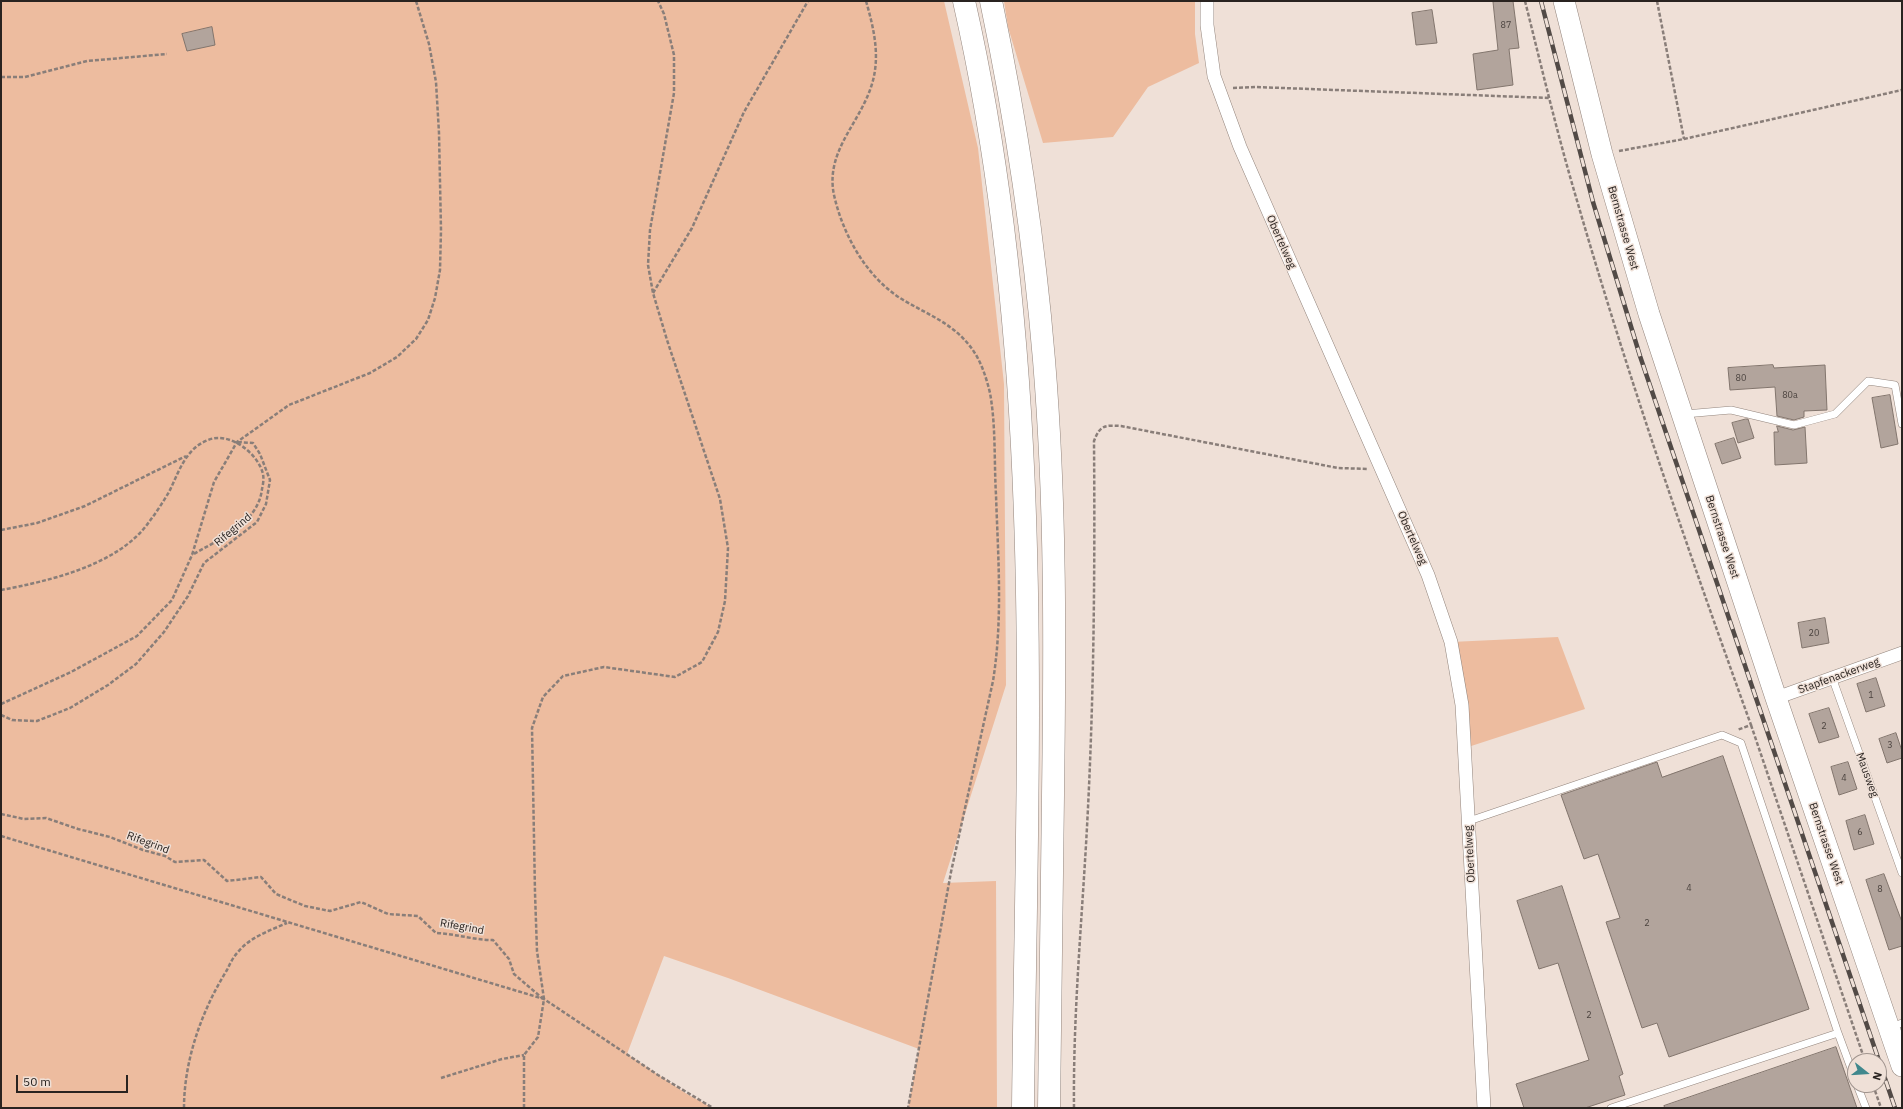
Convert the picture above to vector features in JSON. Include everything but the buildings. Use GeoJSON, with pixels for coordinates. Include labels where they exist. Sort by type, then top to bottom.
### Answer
{"type":"FeatureCollection","features":[{"type":"Feature","properties":{"kind":"highway"},"geometry":{"type":"LineString","coordinates":[[964,1],[982,84],[1001,203],[1014,317],[1023,438],[1028,647],[1023,1108]]}},
{"type":"Feature","properties":{"kind":"highway"},"geometry":{"type":"LineString","coordinates":[[991,1],[1008,87],[1027,200],[1041,322],[1049,437],[1054,647],[1049,1108]]}},
{"type":"Feature","properties":{"kind":"main road","name":"Bernstrasse West"},"geometry":{"type":"LineString","coordinates":[[1564,1],[1602,154],[1637,276],[1776,698],[1895,1025],[1902,1066]]}},
{"type":"Feature","properties":{"kind":"street","name":"Obertelweg"},"geometry":{"type":"LineString","coordinates":[[1207,1],[1207,25],[1214,76],[1240,147],[1373,467],[1428,575],[1451,642],[1462,705],[1484,1108]]}},
{"type":"Feature","properties":{"kind":"street","name":"Stapfenackerweg"},"geometry":{"type":"LineString","coordinates":[[1776,698],[1902,653]]}},
{"type":"Feature","properties":{"kind":"lane"},"geometry":{"type":"LineString","coordinates":[[1682,415],[1731,410],[1794,425],[1835,414],[1868,381],[1895,385],[1902,424]]}},
{"type":"Feature","properties":{"kind":"lane","name":"Mausweg"},"geometry":{"type":"LineString","coordinates":[[1832,677],[1902,873]]}},
{"type":"Feature","properties":{"kind":"lane"},"geometry":{"type":"LineString","coordinates":[[1469,821],[1722,735],[1741,743],[1847,1057]]}},
{"type":"Feature","properties":{"kind":"lane"},"geometry":{"type":"LineString","coordinates":[[1612,1108],[1838,1033]]}},
{"type":"Feature","properties":{"kind":"lane"},"geometry":{"type":"LineString","coordinates":[[1860,1093],[1866,1108]]}},
{"type":"Feature","properties":{"kind":"path"},"geometry":{"type":"LineString","coordinates":[[1,704],[71,672],[137,636],[172,600],[192,555],[214,482],[237,442],[289,405],[370,373],[397,357],[416,339],[428,320],[435,298],[440,270],[440,133],[436,82],[429,44],[416,1]]}},
{"type":"Feature","properties":{"kind":"path"},"geometry":{"type":"LineString","coordinates":[[524,1108],[524,1055],[538,1037],[544,999],[537,951],[534,893],[532,728],[543,697],[563,676],[604,667],[674,677],[702,662],[718,632],[725,601],[728,548],[720,499],[667,340],[653,293],[648,265],[650,230],[674,93],[674,55],[664,14],[658,1]]}},
{"type":"Feature","properties":{"kind":"path"},"geometry":{"type":"LineString","coordinates":[[653,293],[692,228],[744,112],[808,1]]}},
{"type":"Feature","properties":{"kind":"path"},"geometry":{"type":"LineString","coordinates":[[866,1],[875,38],[877,60],[874,75],[866,98],[839,148],[834,162],[832,177],[834,194],[847,233],[859,255],[879,281],[900,298],[953,329],[968,344],[980,362],[990,394],[997,531],[999,600],[996,659],[951,872],[908,1108]]}},
{"type":"Feature","properties":{"kind":"path"},"geometry":{"type":"LineString","coordinates":[[1525,1],[1578,203],[1620,341],[1704,594],[1751,725],[1862,1053]]}},
{"type":"Feature","properties":{"kind":"path"},"geometry":{"type":"LineString","coordinates":[[1657,1],[1684,139]]}},
{"type":"Feature","properties":{"kind":"path"},"geometry":{"type":"LineString","coordinates":[[1,77],[25,77],[87,61],[167,54]]}},
{"type":"Feature","properties":{"kind":"path"},"geometry":{"type":"LineString","coordinates":[[1219,91],[1238,87],[1256,87],[1550,98]]}},
{"type":"Feature","properties":{"kind":"path"},"geometry":{"type":"LineString","coordinates":[[1602,154],[1684,139],[1902,90]]}},
{"type":"Feature","properties":{"kind":"path"},"geometry":{"type":"LineString","coordinates":[[1074,1108],[1076,1024],[1092,712],[1095,569],[1094,441],[1098,431],[1105,426],[1121,426],[1338,468],[1373,467]]}},
{"type":"Feature","properties":{"kind":"path"},"geometry":{"type":"LineString","coordinates":[[1,530],[37,523],[85,506],[186,456],[208,439],[223,437],[237,442],[255,458],[263,474],[262,491],[256,510],[247,521],[192,555]]}},
{"type":"Feature","properties":{"kind":"path","name":"Rifegrind"},"geometry":{"type":"LineString","coordinates":[[1,715],[12,720],[37,721],[70,708],[108,685],[136,664],[164,632],[188,596],[204,563],[257,522],[266,504],[270,480],[260,454],[253,443],[237,442]]}},
{"type":"Feature","properties":{"kind":"path"},"geometry":{"type":"LineString","coordinates":[[1,590],[64,576],[105,558],[132,541],[149,524],[168,493],[186,456]]}},
{"type":"Feature","properties":{"kind":"path"},"geometry":{"type":"LineString","coordinates":[[1364,461],[1373,467]]}},
{"type":"Feature","properties":{"kind":"path"},"geometry":{"type":"LineString","coordinates":[[1370,476],[1373,467]]}},
{"type":"Feature","properties":{"kind":"path"},"geometry":{"type":"LineString","coordinates":[[1722,735],[1751,725]]}},
{"type":"Feature","properties":{"kind":"path","name":"Rifegrind"},"geometry":{"type":"LineString","coordinates":[[1,814],[24,819],[46,818],[78,829],[110,837],[143,850],[165,856],[175,862],[204,860],[227,882],[261,877],[276,894],[305,906],[330,911],[361,902],[388,914],[418,916],[436,933],[454,934],[479,940],[493,940],[509,959],[514,974],[544,999]]}},
{"type":"Feature","properties":{"kind":"path"},"geometry":{"type":"LineString","coordinates":[[1,836],[544,999],[658,1075],[713,1108]]}},
{"type":"Feature","properties":{"kind":"path"},"geometry":{"type":"LineString","coordinates":[[184,1108],[185,1084],[193,1050],[207,1005],[222,977],[238,951],[260,935],[288,922]]}},
{"type":"Feature","properties":{"kind":"path"},"geometry":{"type":"LineString","coordinates":[[441,1078],[502,1059],[524,1055]]}},
{"type":"Feature","properties":{"kind":"path"},"geometry":{"type":"LineString","coordinates":[[1876,1093],[1881,1108]]}},
{"type":"Feature","properties":{"kind":"shaded area"},"geometry":{"type":"Polygon","coordinates":[[[1,1],[944,1],[978,148],[1004,384],[1006,685],[943,883],[996,881],[997,1108],[908,1108],[919,1049],[728,978],[664,956],[627,1054],[687,1094],[713,1108],[1,1108],[1,1]]]}},
{"type":"Feature","properties":{"kind":"shaded area"},"geometry":{"type":"Polygon","coordinates":[[[1004,1],[1195,1],[1195,34],[1199,63],[1148,87],[1113,137],[1043,143],[1008,27],[1004,1]]]}},
{"type":"Feature","properties":{"kind":"shaded area"},"geometry":{"type":"Polygon","coordinates":[[[1558,637],[1585,709],[1465,748],[1451,642],[1558,637]]]}},
{"type":"Feature","properties":{"kind":"railway"},"geometry":{"type":"LineString","coordinates":[[1541,1],[1593,202],[1640,356],[1895,1108]]}}]}
